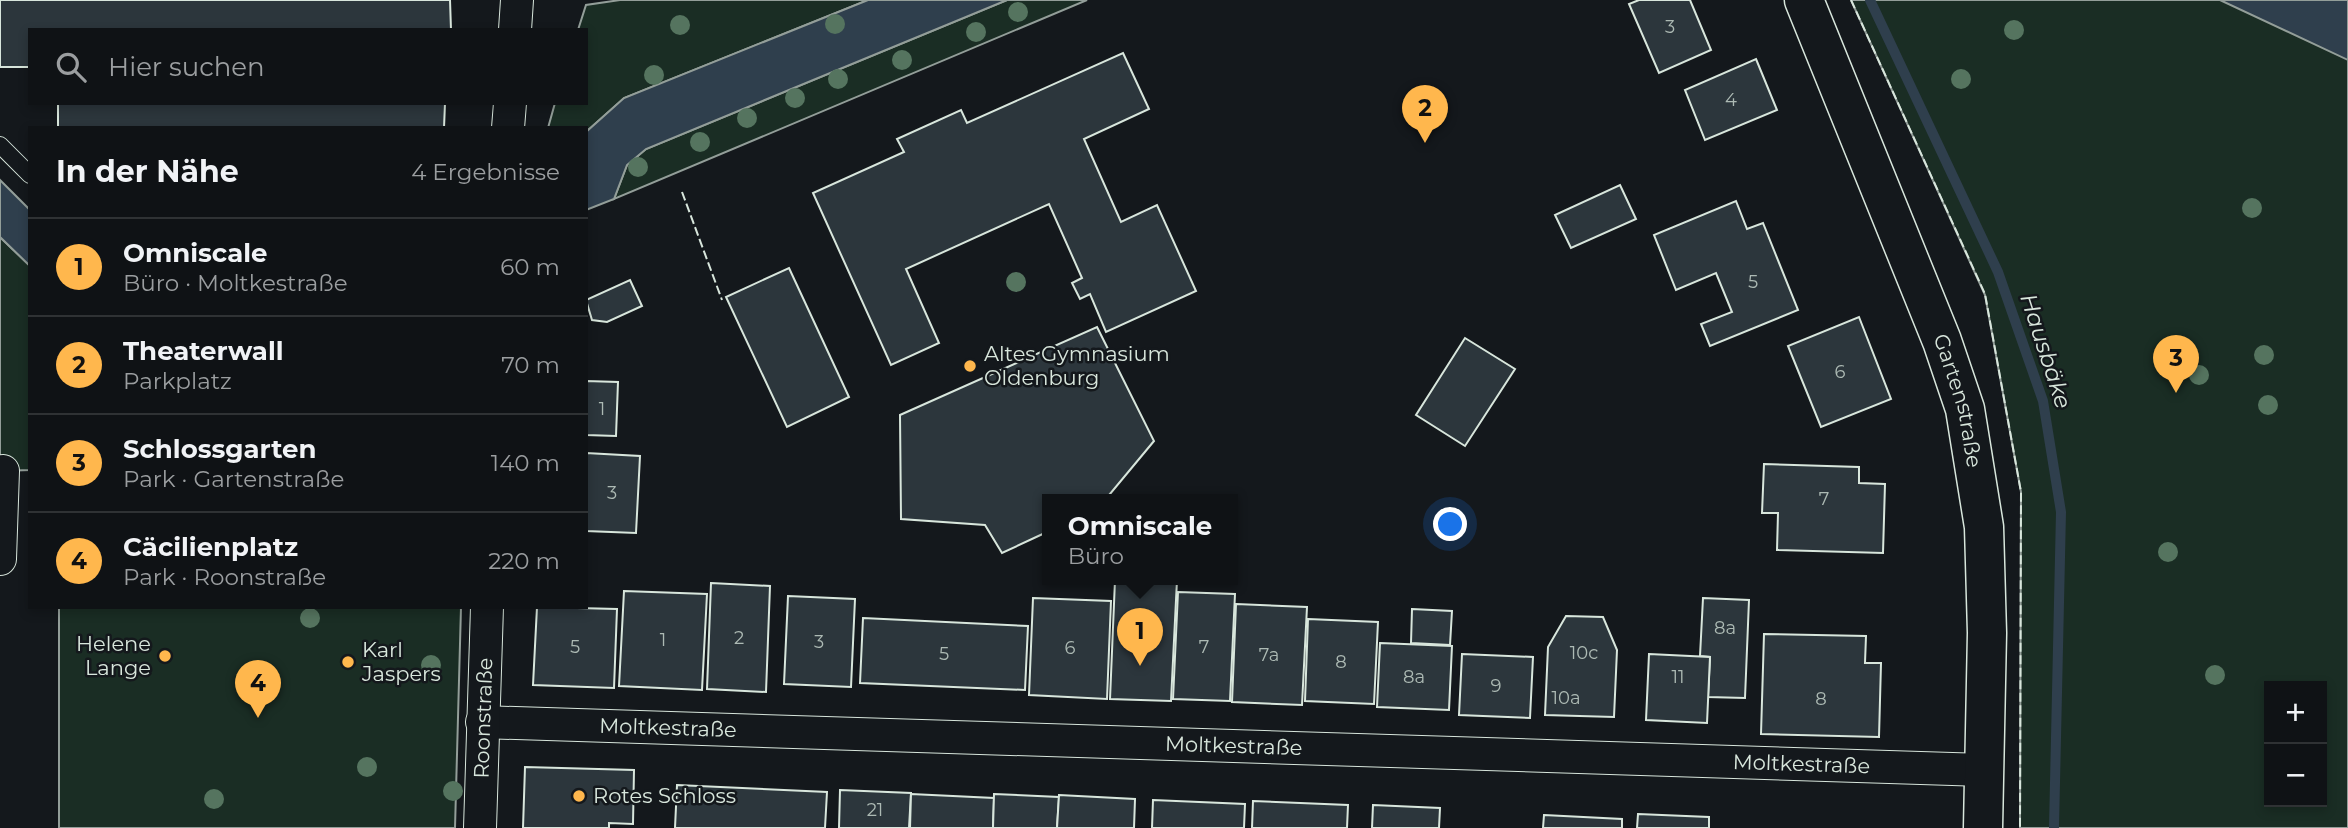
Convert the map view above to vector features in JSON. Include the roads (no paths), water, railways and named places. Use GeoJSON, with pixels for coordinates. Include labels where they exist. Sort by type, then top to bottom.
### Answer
{"type":"FeatureCollection","features":[{"type":"Feature","properties":{"kind":"street"},"geometry":{"type":"LineString","coordinates":[[515,28],[517,0]]}},
{"type":"Feature","properties":{"kind":"street","name":"Gartenstraße"},"geometry":{"type":"LineString","coordinates":[[1804,0],[1942,341],[1965,409],[1984,527],[1987,633],[1983,828]]}},
{"type":"Feature","properties":{"kind":"street"},"geometry":{"type":"LineString","coordinates":[[508,126],[510,105]]}},
{"type":"Feature","properties":{"kind":"street"},"geometry":{"type":"LineString","coordinates":[[0,559],[11,470]]}},
{"type":"Feature","properties":{"kind":"street","name":"Roonstraße"},"geometry":{"type":"LineString","coordinates":[[480,828],[487,609]]}},
{"type":"Feature","properties":{"kind":"street","name":"Moltkestraße"},"geometry":{"type":"LineString","coordinates":[[482,722],[1984,770]]}},
{"type":"Feature","properties":{"kind":"lane"},"geometry":{"type":"LineString","coordinates":[[0,145],[28,173]]}},
{"type":"Feature","properties":{"kind":"water"},"geometry":{"type":"Polygon","coordinates":[[[868,0],[1007,0],[646,149],[627,165],[614,199],[588,209],[588,130],[624,98],[868,0]]]}},
{"type":"Feature","properties":{"kind":"water"},"geometry":{"type":"Polygon","coordinates":[[[2220,0],[2348,0],[2348,60],[2220,0]]]}},
{"type":"Feature","properties":{"kind":"water"},"geometry":{"type":"Polygon","coordinates":[[[0,180],[28,208],[28,264],[0,237],[0,180]]]}},
{"type":"Feature","properties":{"kind":"waterway","name":"Hausbäke"},"geometry":{"type":"LineString","coordinates":[[1870,0],[1998,272],[2043,401],[2061,512],[2054,828]]}},
{"type":"Feature","properties":{"kind":"place","name":"Theaterwall"},"geometry":{"type":"Point","coordinates":[1425,143]}},
{"type":"Feature","properties":{"kind":"place","name":"Altes Gymnasium Oldenburg"},"geometry":{"type":"Point","coordinates":[970,366]}},
{"type":"Feature","properties":{"kind":"place","name":"Schlossgarten"},"geometry":{"type":"Point","coordinates":[2176,393]}},
{"type":"Feature","properties":{"kind":"place","name":"Helene Lange"},"geometry":{"type":"Point","coordinates":[165,656]}},
{"type":"Feature","properties":{"kind":"place","name":"Karl Jaspers"},"geometry":{"type":"Point","coordinates":[348,662]}},
{"type":"Feature","properties":{"kind":"place","name":"Omniscale"},"geometry":{"type":"Point","coordinates":[1140,666]}},
{"type":"Feature","properties":{"kind":"place","name":"Cäcilienplatz"},"geometry":{"type":"Point","coordinates":[258,718]}},
{"type":"Feature","properties":{"kind":"place","name":"Rotes Schloss"},"geometry":{"type":"Point","coordinates":[579,796]}}]}
